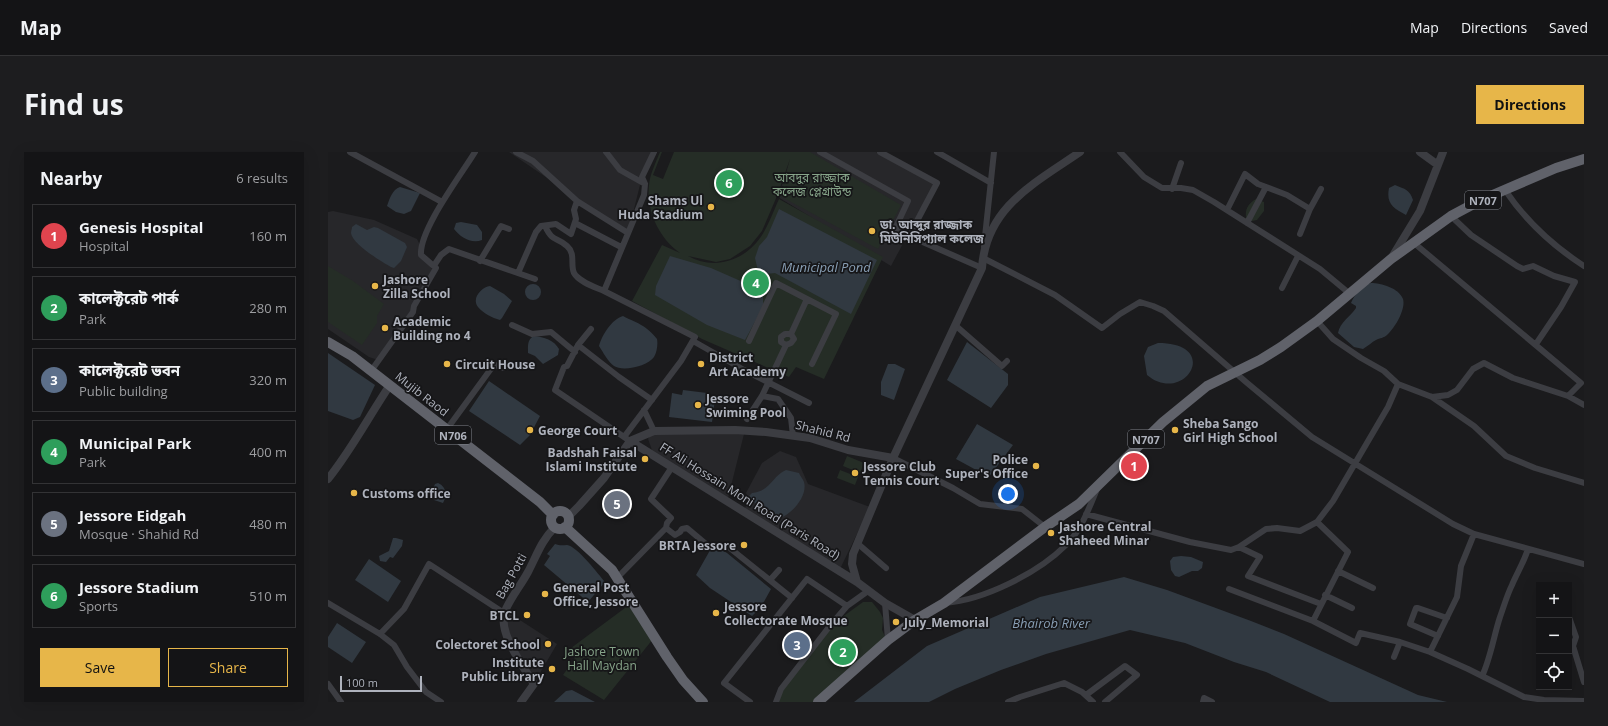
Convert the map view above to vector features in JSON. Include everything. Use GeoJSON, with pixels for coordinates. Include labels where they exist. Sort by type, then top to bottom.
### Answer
{"type":"FeatureCollection","features":[{"type":"Feature","properties":{"kind":"highway","name":"N707"},"geometry":{"type":"LineString","coordinates":[[818,702],[888,640],[915,620],[944,603],[1045,527],[1079,504],[1163,422],[1208,386],[1234,371],[1260,360],[1317,321],[1391,259],[1451,216],[1481,200],[1556,168],[1584,159]]}},
{"type":"Feature","properties":{"kind":"highway","name":"N706"},"geometry":{"type":"LineString","coordinates":[[328,336],[345,348],[352,356]]}},
{"type":"Feature","properties":{"kind":"highway","name":"Mujib Raod"},"geometry":{"type":"LineString","coordinates":[[328,342],[352,356],[390,385],[540,502],[553,515]]}},
{"type":"Feature","properties":{"kind":"highway"},"geometry":{"type":"LineString","coordinates":[[561,512],[568,516],[568,522],[565,527],[560,529],[555,527],[552,523],[553,515],[561,512]]}},
{"type":"Feature","properties":{"kind":"highway"},"geometry":{"type":"LineString","coordinates":[[565,527],[609,566],[683,680],[703,702]]}},
{"type":"Feature","properties":{"kind":"highway","name":"N707"},"geometry":{"type":"LineString","coordinates":[[828,702],[879,655],[906,627]]}},
{"type":"Feature","properties":{"kind":"street"},"geometry":{"type":"LineString","coordinates":[[350,152],[442,202]]}},
{"type":"Feature","properties":{"kind":"street"},"geometry":{"type":"LineString","coordinates":[[371,371],[413,312],[414,306],[436,268],[421,255],[421,248],[431,222],[442,202],[474,152]]}},
{"type":"Feature","properties":{"kind":"street"},"geometry":{"type":"LineString","coordinates":[[516,152],[533,162],[577,201],[628,233]]}},
{"type":"Feature","properties":{"kind":"street"},"geometry":{"type":"LineString","coordinates":[[606,152],[620,170],[645,184]]}},
{"type":"Feature","properties":{"kind":"street"},"geometry":{"type":"LineString","coordinates":[[604,291],[644,195],[645,184],[642,177],[654,152]]}},
{"type":"Feature","properties":{"kind":"street"},"geometry":{"type":"LineString","coordinates":[[820,152],[908,201],[895,229],[982,268]]}},
{"type":"Feature","properties":{"kind":"street"},"geometry":{"type":"LineString","coordinates":[[880,152],[937,183],[910,236]]}},
{"type":"Feature","properties":{"kind":"street"},"geometry":{"type":"LineString","coordinates":[[936,152],[991,183]]}},
{"type":"Feature","properties":{"kind":"street"},"geometry":{"type":"LineString","coordinates":[[857,582],[852,564],[857,543],[893,458],[982,268],[994,152]]}},
{"type":"Feature","properties":{"kind":"street"},"geometry":{"type":"LineString","coordinates":[[983,258],[990,230],[1002,212],[1020,193],[1080,152]]}},
{"type":"Feature","properties":{"kind":"street"},"geometry":{"type":"LineString","coordinates":[[1120,152],[1144,177],[1162,188],[1181,188],[1193,190],[1320,269],[1350,294]]}},
{"type":"Feature","properties":{"kind":"street"},"geometry":{"type":"LineString","coordinates":[[1420,152],[1438,165]]}},
{"type":"Feature","properties":{"kind":"street"},"geometry":{"type":"LineString","coordinates":[[1391,259],[1416,221],[1443,152]]}},
{"type":"Feature","properties":{"kind":"street"},"geometry":{"type":"LineString","coordinates":[[1172,188],[1181,163]]}},
{"type":"Feature","properties":{"kind":"street"},"geometry":{"type":"LineString","coordinates":[[1227,210],[1245,174],[1258,184],[1287,195],[1310,209]]}},
{"type":"Feature","properties":{"kind":"street"},"geometry":{"type":"LineString","coordinates":[[1247,223],[1266,187]]}},
{"type":"Feature","properties":{"kind":"street"},"geometry":{"type":"LineString","coordinates":[[1300,234],[1310,209],[1321,189]]}},
{"type":"Feature","properties":{"kind":"street"},"geometry":{"type":"LineString","coordinates":[[1505,190],[1519,210],[1555,245],[1584,266]]}},
{"type":"Feature","properties":{"kind":"street"},"geometry":{"type":"LineString","coordinates":[[518,273],[536,232],[541,226],[556,224],[571,234],[576,219],[574,210],[577,201]]}},
{"type":"Feature","properties":{"kind":"street"},"geometry":{"type":"LineString","coordinates":[[1451,216],[1471,235],[1517,266],[1523,269],[1533,266],[1554,276],[1575,282],[1561,307],[1536,344]]}},
{"type":"Feature","properties":{"kind":"street"},"geometry":{"type":"LineString","coordinates":[[575,223],[622,247]]}},
{"type":"Feature","properties":{"kind":"street"},"geometry":{"type":"LineString","coordinates":[[480,261],[501,226],[509,229]]}},
{"type":"Feature","properties":{"kind":"street"},"geometry":{"type":"LineString","coordinates":[[545,226],[549,236],[567,246],[572,254],[573,269],[576,275],[586,282],[696,337],[681,361],[644,410],[604,478],[580,506],[568,516]]}},
{"type":"Feature","properties":{"kind":"street"},"geometry":{"type":"LineString","coordinates":[[1414,243],[1582,381],[1568,396]]}},
{"type":"Feature","properties":{"kind":"street"},"geometry":{"type":"LineString","coordinates":[[435,264],[441,255],[450,249],[480,261],[535,279]]}},
{"type":"Feature","properties":{"kind":"street"},"geometry":{"type":"LineString","coordinates":[[1282,288],[1298,256]]}},
{"type":"Feature","properties":{"kind":"street"},"geometry":{"type":"LineString","coordinates":[[983,258],[1055,295],[1102,328],[1120,314],[1140,302],[1164,311],[1312,437],[1453,524],[1474,534],[1584,564]]}},
{"type":"Feature","properties":{"kind":"street"},"geometry":{"type":"LineString","coordinates":[[749,341],[776,283],[836,314],[812,364]]}},
{"type":"Feature","properties":{"kind":"street"},"geometry":{"type":"LineString","coordinates":[[747,419],[762,396],[786,345],[781,342],[781,337],[785,334],[791,334],[807,299]]}},
{"type":"Feature","properties":{"kind":"street"},"geometry":{"type":"LineString","coordinates":[[1317,321],[1333,339],[1361,358],[1384,371],[1398,384],[1432,397],[1474,426],[1506,456],[1534,468],[1584,483]]}},
{"type":"Feature","properties":{"kind":"street"},"geometry":{"type":"LineString","coordinates":[[512,325],[532,334],[551,332],[575,352]]}},
{"type":"Feature","properties":{"kind":"street"},"geometry":{"type":"LineString","coordinates":[[955,325],[1002,366],[1007,360]]}},
{"type":"Feature","properties":{"kind":"street"},"geometry":{"type":"LineString","coordinates":[[591,329],[578,346],[567,366],[564,367],[555,390],[627,439]]}},
{"type":"Feature","properties":{"kind":"street"},"geometry":{"type":"LineString","coordinates":[[693,341],[809,403]]}},
{"type":"Feature","properties":{"kind":"street"},"geometry":{"type":"LineString","coordinates":[[578,346],[652,400]]}},
{"type":"Feature","properties":{"kind":"street"},"geometry":{"type":"LineString","coordinates":[[1432,397],[1448,395],[1457,390],[1473,369],[1484,363],[1513,378],[1568,396],[1584,405]]}},
{"type":"Feature","properties":{"kind":"street"},"geometry":{"type":"LineString","coordinates":[[446,429],[493,366],[496,364],[503,368]]}},
{"type":"Feature","properties":{"kind":"street"},"geometry":{"type":"LineString","coordinates":[[1086,514],[1107,521],[1216,548],[1230,550],[1239,547],[1266,530],[1277,528],[1300,531],[1317,522],[1333,501],[1388,407],[1398,384]]}},
{"type":"Feature","properties":{"kind":"street"},"geometry":{"type":"LineString","coordinates":[[328,479],[342,461],[390,385]]}},
{"type":"Feature","properties":{"kind":"street"},"geometry":{"type":"LineString","coordinates":[[762,396],[778,399],[792,418],[793,436]]}},
{"type":"Feature","properties":{"kind":"street"},"geometry":{"type":"LineString","coordinates":[[644,410],[654,431]]}},
{"type":"Feature","properties":{"kind":"street","name":"Shahid Rd"},"geometry":{"type":"LineString","coordinates":[[627,439],[654,431],[735,430],[810,438],[848,450],[893,458]]}},
{"type":"Feature","properties":{"kind":"street","name":"FF Ali Hossain Moni Road (Paris Road)"},"geometry":{"type":"LineString","coordinates":[[627,439],[857,582],[884,604],[915,620]]}},
{"type":"Feature","properties":{"kind":"street"},"geometry":{"type":"LineString","coordinates":[[893,458],[953,488],[980,504],[1022,509],[1045,527]]}},
{"type":"Feature","properties":{"kind":"street"},"geometry":{"type":"LineString","coordinates":[[617,578],[666,528],[667,523],[671,518],[652,499],[672,466]]}},
{"type":"Feature","properties":{"kind":"street"},"geometry":{"type":"LineString","coordinates":[[944,603],[968,600],[1018,580],[1067,545],[1086,514],[1099,486]]}},
{"type":"Feature","properties":{"kind":"street"},"geometry":{"type":"LineString","coordinates":[[1313,621],[1348,552],[1317,522]]}},
{"type":"Feature","properties":{"kind":"street","name":"Bag Potti"},"geometry":{"type":"LineString","coordinates":[[521,702],[534,684],[508,640],[504,626],[504,613],[528,573],[545,536],[555,527]]}},
{"type":"Feature","properties":{"kind":"street"},"geometry":{"type":"LineString","coordinates":[[666,528],[675,535],[682,529],[687,528],[706,544]]}},
{"type":"Feature","properties":{"kind":"street"},"geometry":{"type":"LineString","coordinates":[[1430,652],[1447,618],[1458,591],[1462,562],[1474,534]]}},
{"type":"Feature","properties":{"kind":"street"},"geometry":{"type":"LineString","coordinates":[[857,543],[886,568]]}},
{"type":"Feature","properties":{"kind":"street"},"geometry":{"type":"LineString","coordinates":[[1239,547],[1260,557],[1248,576],[1321,604]]}},
{"type":"Feature","properties":{"kind":"street"},"geometry":{"type":"LineString","coordinates":[[731,549],[792,598]]}},
{"type":"Feature","properties":{"kind":"street"},"geometry":{"type":"LineString","coordinates":[[1482,676],[1496,629],[1512,585],[1524,562],[1528,549]]}},
{"type":"Feature","properties":{"kind":"street"},"geometry":{"type":"LineString","coordinates":[[380,634],[404,609],[429,564],[504,613]]}},
{"type":"Feature","properties":{"kind":"street"},"geometry":{"type":"LineString","coordinates":[[770,580],[779,570]]}},
{"type":"Feature","properties":{"kind":"street"},"geometry":{"type":"LineString","coordinates":[[1338,571],[1373,588]]}},
{"type":"Feature","properties":{"kind":"street"},"geometry":{"type":"LineString","coordinates":[[750,702],[724,683],[807,579],[847,606]]}},
{"type":"Feature","properties":{"kind":"street"},"geometry":{"type":"LineString","coordinates":[[1229,589],[1313,621],[1356,643],[1360,633],[1400,642],[1430,652],[1524,697],[1544,700],[1584,701]]}},
{"type":"Feature","properties":{"kind":"street"},"geometry":{"type":"LineString","coordinates":[[776,702],[781,689],[847,606],[868,591]]}},
{"type":"Feature","properties":{"kind":"street"},"geometry":{"type":"LineString","coordinates":[[1325,595],[1352,608]]}},
{"type":"Feature","properties":{"kind":"street"},"geometry":{"type":"LineString","coordinates":[[328,603],[380,634],[394,645],[407,667],[426,692],[441,702]]}},
{"type":"Feature","properties":{"kind":"street"},"geometry":{"type":"LineString","coordinates":[[884,604],[888,640]]}},
{"type":"Feature","properties":{"kind":"street"},"geometry":{"type":"LineString","coordinates":[[1438,636],[1410,624],[1416,608],[1447,618]]}},
{"type":"Feature","properties":{"kind":"street"},"geometry":{"type":"LineString","coordinates":[[1569,618],[1576,637],[1573,646],[1584,682]]}},
{"type":"Feature","properties":{"kind":"street"},"geometry":{"type":"LineString","coordinates":[[1394,658],[1400,642]]}},
{"type":"Feature","properties":{"kind":"street"},"geometry":{"type":"LineString","coordinates":[[1086,695],[1125,666],[1136,675],[1105,702]]}},
{"type":"Feature","properties":{"kind":"street"},"geometry":{"type":"LineString","coordinates":[[1008,702],[1064,683],[1086,695],[1093,702]]}},
{"type":"Feature","properties":{"kind":"street"},"geometry":{"type":"LineString","coordinates":[[328,684],[342,702]]}},
{"type":"Feature","properties":{"kind":"street"},"geometry":{"type":"LineString","coordinates":[[1203,702],[1204,698],[1212,702]]}},
{"type":"Feature","properties":{"kind":"shaded area"},"geometry":{"type":"Polygon","coordinates":[[[509,152],[657,152],[642,177],[628,233],[509,152]]]}},
{"type":"Feature","properties":{"kind":"shaded area","name":"ডা. আব্দুর রাজ্জাক মিউনিসিপ্যাল কলেজ"},"geometry":{"type":"Polygon","coordinates":[[[793,152],[876,152],[935,184],[891,266],[778,197],[793,152]]]}},
{"type":"Feature","properties":{"kind":"shaded area","name":"Jashore Zilla School"},"geometry":{"type":"Polygon","coordinates":[[[333,211],[374,220],[417,239],[432,269],[412,312],[378,360],[369,357],[328,329],[328,212],[333,211]]]}},
{"type":"Feature","properties":{"kind":"shaded area"},"geometry":{"type":"Polygon","coordinates":[[[655,433],[744,434],[728,498],[652,450],[648,439],[650,435],[655,433]]]}},
{"type":"Feature","properties":{"kind":"shaded area"},"geometry":{"type":"Polygon","coordinates":[[[780,451],[796,457],[808,484],[870,507],[840,569],[743,510],[750,501],[746,493],[762,463],[780,451]]]}},
{"type":"Feature","properties":{"kind":"shaded area"},"geometry":{"type":"Polygon","coordinates":[[[509,613],[557,644],[537,678],[529,673],[510,639],[506,622],[509,613]]]}},
{"type":"Feature","properties":{"kind":"green space","name":"আবদুর রাজ্জাক কলেজ প্লেগ্রাউন্ড"},"geometry":{"type":"Polygon","coordinates":[[[660,152],[662,152],[653,175],[663,179],[674,152],[810,152],[901,205],[878,249],[780,196],[790,159],[777,196],[762,231],[750,246],[730,259],[716,262],[688,256],[698,260],[717,263],[736,258],[745,253],[763,234],[779,199],[883,257],[824,379],[796,367],[789,377],[702,339],[632,301],[662,245],[680,253],[660,232],[652,214],[650,204],[649,185],[653,168],[660,152]]]}},
{"type":"Feature","properties":{"kind":"green space"},"geometry":{"type":"Polygon","coordinates":[[[1256,199],[1264,202],[1264,211],[1257,220],[1252,221],[1246,219],[1248,207],[1256,199]]]}},
{"type":"Feature","properties":{"kind":"green space"},"geometry":{"type":"Polygon","coordinates":[[[328,266],[353,281],[384,304],[377,316],[377,323],[362,345],[328,322],[328,266]]]}},
{"type":"Feature","properties":{"kind":"green space"},"geometry":{"type":"Polygon","coordinates":[[[847,456],[864,463],[860,473],[843,466],[847,456]]]}},
{"type":"Feature","properties":{"kind":"green space"},"geometry":{"type":"Polygon","coordinates":[[[840,470],[858,477],[855,485],[837,478],[840,470]]]}},
{"type":"Feature","properties":{"kind":"green space"},"geometry":{"type":"Polygon","coordinates":[[[863,602],[872,602],[880,612],[883,618],[882,630],[886,639],[814,702],[779,702],[782,691],[831,628],[841,618],[863,602]]]}},
{"type":"Feature","properties":{"kind":"green space","name":"Jashore Town Hall Maydan"},"geometry":{"type":"Polygon","coordinates":[[[629,605],[653,639],[604,700],[563,675],[575,658],[567,651],[629,605]]]}},
{"type":"Feature","properties":{"kind":"water"},"geometry":{"type":"Polygon","coordinates":[[[1395,185],[1407,190],[1412,197],[1413,200],[1406,215],[1394,208],[1390,202],[1388,193],[1389,188],[1395,185]]]}},
{"type":"Feature","properties":{"kind":"water"},"geometry":{"type":"Polygon","coordinates":[[[400,187],[420,193],[411,211],[404,214],[396,212],[387,206],[393,192],[400,187]]]}},
{"type":"Feature","properties":{"kind":"water","name":"Municipal Pond"},"geometry":{"type":"Polygon","coordinates":[[[779,209],[877,260],[851,314],[775,273],[766,274],[757,288],[758,292],[763,297],[763,307],[745,340],[707,325],[655,295],[656,286],[670,256],[711,268],[752,286],[758,271],[755,258],[759,246],[767,237],[779,209]]]}},
{"type":"Feature","properties":{"kind":"water"},"geometry":{"type":"Polygon","coordinates":[[[461,222],[477,225],[482,232],[482,240],[474,241],[459,235],[454,229],[456,223],[461,222]]]}},
{"type":"Feature","properties":{"kind":"water"},"geometry":{"type":"Polygon","coordinates":[[[356,224],[367,230],[374,227],[378,228],[405,243],[407,247],[401,261],[394,268],[391,267],[362,247],[356,242],[351,233],[352,227],[356,224]]]}},
{"type":"Feature","properties":{"kind":"water"},"geometry":{"type":"Polygon","coordinates":[[[1371,283],[1384,285],[1394,289],[1401,295],[1404,303],[1399,318],[1390,332],[1386,336],[1374,341],[1363,349],[1354,347],[1338,333],[1343,323],[1356,308],[1356,306],[1351,303],[1354,297],[1362,288],[1371,283]]]}},
{"type":"Feature","properties":{"kind":"water"},"geometry":{"type":"Polygon","coordinates":[[[530,284],[536,284],[541,289],[539,298],[536,300],[530,300],[525,295],[525,289],[530,284]]]}},
{"type":"Feature","properties":{"kind":"water"},"geometry":{"type":"Polygon","coordinates":[[[490,286],[504,294],[512,301],[500,320],[485,313],[476,304],[478,294],[484,288],[490,286]]]}},
{"type":"Feature","properties":{"kind":"water"},"geometry":{"type":"Polygon","coordinates":[[[623,316],[645,327],[657,339],[657,348],[654,357],[646,363],[635,367],[618,368],[614,366],[599,346],[602,337],[611,324],[623,316]]]}},
{"type":"Feature","properties":{"kind":"water"},"geometry":{"type":"Polygon","coordinates":[[[534,336],[552,341],[559,349],[558,355],[543,364],[535,356],[528,353],[529,341],[534,336]]]}},
{"type":"Feature","properties":{"kind":"water"},"geometry":{"type":"Polygon","coordinates":[[[967,342],[1008,374],[1008,385],[991,408],[947,380],[967,342]]]}},
{"type":"Feature","properties":{"kind":"water"},"geometry":{"type":"Polygon","coordinates":[[[1158,343],[1178,346],[1189,352],[1193,361],[1191,371],[1184,378],[1173,383],[1161,383],[1147,375],[1144,356],[1148,347],[1158,343]]]}},
{"type":"Feature","properties":{"kind":"water"},"geometry":{"type":"Polygon","coordinates":[[[328,353],[375,385],[360,417],[353,420],[328,411],[328,353]]]}},
{"type":"Feature","properties":{"kind":"water"},"geometry":{"type":"Polygon","coordinates":[[[888,364],[895,364],[905,369],[894,400],[881,395],[881,382],[888,364]]]}},
{"type":"Feature","properties":{"kind":"water"},"geometry":{"type":"Polygon","coordinates":[[[489,381],[540,416],[530,435],[520,445],[469,411],[489,381]]]}},
{"type":"Feature","properties":{"kind":"water"},"geometry":{"type":"Polygon","coordinates":[[[683,390],[707,393],[706,398],[715,399],[712,422],[669,417],[672,393],[682,395],[683,390]]]}},
{"type":"Feature","properties":{"kind":"water"},"geometry":{"type":"Polygon","coordinates":[[[977,424],[1013,445],[989,477],[956,459],[977,424]]]}},
{"type":"Feature","properties":{"kind":"water"},"geometry":{"type":"Polygon","coordinates":[[[786,470],[799,473],[805,487],[804,493],[794,509],[780,518],[755,503],[749,496],[752,493],[763,489],[786,470]]]}},
{"type":"Feature","properties":{"kind":"water"},"geometry":{"type":"Polygon","coordinates":[[[438,483],[445,489],[443,503],[434,500],[431,494],[435,484],[438,483]]]}},
{"type":"Feature","properties":{"kind":"water"},"geometry":{"type":"Polygon","coordinates":[[[393,538],[403,540],[402,546],[393,558],[390,557],[386,562],[380,561],[379,556],[389,551],[393,538]]]}},
{"type":"Feature","properties":{"kind":"water"},"geometry":{"type":"Polygon","coordinates":[[[555,544],[567,545],[576,550],[588,561],[605,582],[588,602],[544,565],[550,556],[547,554],[555,544]]]}},
{"type":"Feature","properties":{"kind":"water"},"geometry":{"type":"Polygon","coordinates":[[[713,545],[727,553],[771,589],[761,607],[752,616],[710,588],[696,575],[713,545]]]}},
{"type":"Feature","properties":{"kind":"water"},"geometry":{"type":"Polygon","coordinates":[[[1173,557],[1191,557],[1203,562],[1202,568],[1198,571],[1192,571],[1179,577],[1175,576],[1171,570],[1170,561],[1173,557]]]}},
{"type":"Feature","properties":{"kind":"water"},"geometry":{"type":"Polygon","coordinates":[[[369,559],[401,581],[388,602],[355,580],[369,559]]]}},
{"type":"Feature","properties":{"kind":"water","name":"Bhairob River"},"geometry":{"type":"Polygon","coordinates":[[[1124,577],[1167,590],[1251,621],[1284,634],[1418,695],[1447,702],[1330,702],[1266,672],[1234,662],[1185,643],[1130,630],[1046,654],[1001,670],[955,689],[929,702],[854,702],[927,646],[1040,597],[1124,577]]]}},
{"type":"Feature","properties":{"kind":"water"},"geometry":{"type":"Polygon","coordinates":[[[337,623],[366,642],[352,663],[328,647],[328,637],[337,623]]]}},
{"type":"Feature","properties":{"kind":"water"},"geometry":{"type":"Polygon","coordinates":[[[572,690],[595,702],[554,702],[566,691],[572,690]]]}},
{"type":"Feature","properties":{"kind":"place","name":"Jessore Stadium"},"geometry":{"type":"Point","coordinates":[729,183]}},
{"type":"Feature","properties":{"kind":"place","name":"Shams Ul Huda Stadium"},"geometry":{"type":"Point","coordinates":[711,207]}},
{"type":"Feature","properties":{"kind":"place","name":"ডা. আব্দুর রাজ্জাক মিউনিসিপ্যাল কলেজ"},"geometry":{"type":"Point","coordinates":[872,231]}},
{"type":"Feature","properties":{"kind":"place","name":"Municipal Park"},"geometry":{"type":"Point","coordinates":[756,283]}},
{"type":"Feature","properties":{"kind":"place","name":"Jashore Zilla School"},"geometry":{"type":"Point","coordinates":[375,286]}},
{"type":"Feature","properties":{"kind":"place","name":"Academic Building no 4"},"geometry":{"type":"Point","coordinates":[385,328]}},
{"type":"Feature","properties":{"kind":"place","name":"Circuit House"},"geometry":{"type":"Point","coordinates":[447,364]}},
{"type":"Feature","properties":{"kind":"place","name":"District Art Academy"},"geometry":{"type":"Point","coordinates":[701,364]}},
{"type":"Feature","properties":{"kind":"place","name":"Jessore Swiming Pool"},"geometry":{"type":"Point","coordinates":[698,405]}},
{"type":"Feature","properties":{"kind":"place","name":"George Court"},"geometry":{"type":"Point","coordinates":[530,430]}},
{"type":"Feature","properties":{"kind":"place","name":"Sheba Sango Girl High School"},"geometry":{"type":"Point","coordinates":[1175,430]}},
{"type":"Feature","properties":{"kind":"place","name":"Badshah Faisal Islami Institute"},"geometry":{"type":"Point","coordinates":[645,459]}},
{"type":"Feature","properties":{"kind":"place","name":"Police Super's Office"},"geometry":{"type":"Point","coordinates":[1036,466]}},
{"type":"Feature","properties":{"kind":"place","name":"Genesis Hospital"},"geometry":{"type":"Point","coordinates":[1134,466]}},
{"type":"Feature","properties":{"kind":"place","name":"Jessore Club Tennis Court"},"geometry":{"type":"Point","coordinates":[855,473]}},
{"type":"Feature","properties":{"kind":"place","name":"Customs office"},"geometry":{"type":"Point","coordinates":[354,493]}},
{"type":"Feature","properties":{"kind":"place","name":"Jessore Eidgah"},"geometry":{"type":"Point","coordinates":[617,504]}},
{"type":"Feature","properties":{"kind":"place","name":"Jashore Central Shaheed Minar"},"geometry":{"type":"Point","coordinates":[1051,533]}},
{"type":"Feature","properties":{"kind":"place","name":"BRTA Jessore"},"geometry":{"type":"Point","coordinates":[744,545]}},
{"type":"Feature","properties":{"kind":"place","name":"General Post Office, Jessore"},"geometry":{"type":"Point","coordinates":[545,594]}},
{"type":"Feature","properties":{"kind":"place","name":"Jessore Collectorate Mosque"},"geometry":{"type":"Point","coordinates":[716,613]}},
{"type":"Feature","properties":{"kind":"place","name":"BTCL"},"geometry":{"type":"Point","coordinates":[527,615]}},
{"type":"Feature","properties":{"kind":"place","name":"July_Memorial"},"geometry":{"type":"Point","coordinates":[896,622]}},
{"type":"Feature","properties":{"kind":"place","name":"Colectoret School"},"geometry":{"type":"Point","coordinates":[548,644]}},
{"type":"Feature","properties":{"kind":"place","name":"কালেক্টরেট ভবন"},"geometry":{"type":"Point","coordinates":[797,645]}},
{"type":"Feature","properties":{"kind":"place","name":"কালেক্টরেট পার্ক"},"geometry":{"type":"Point","coordinates":[843,652]}},
{"type":"Feature","properties":{"kind":"place","name":"Institute Public Library"},"geometry":{"type":"Point","coordinates":[552,669]}}]}
